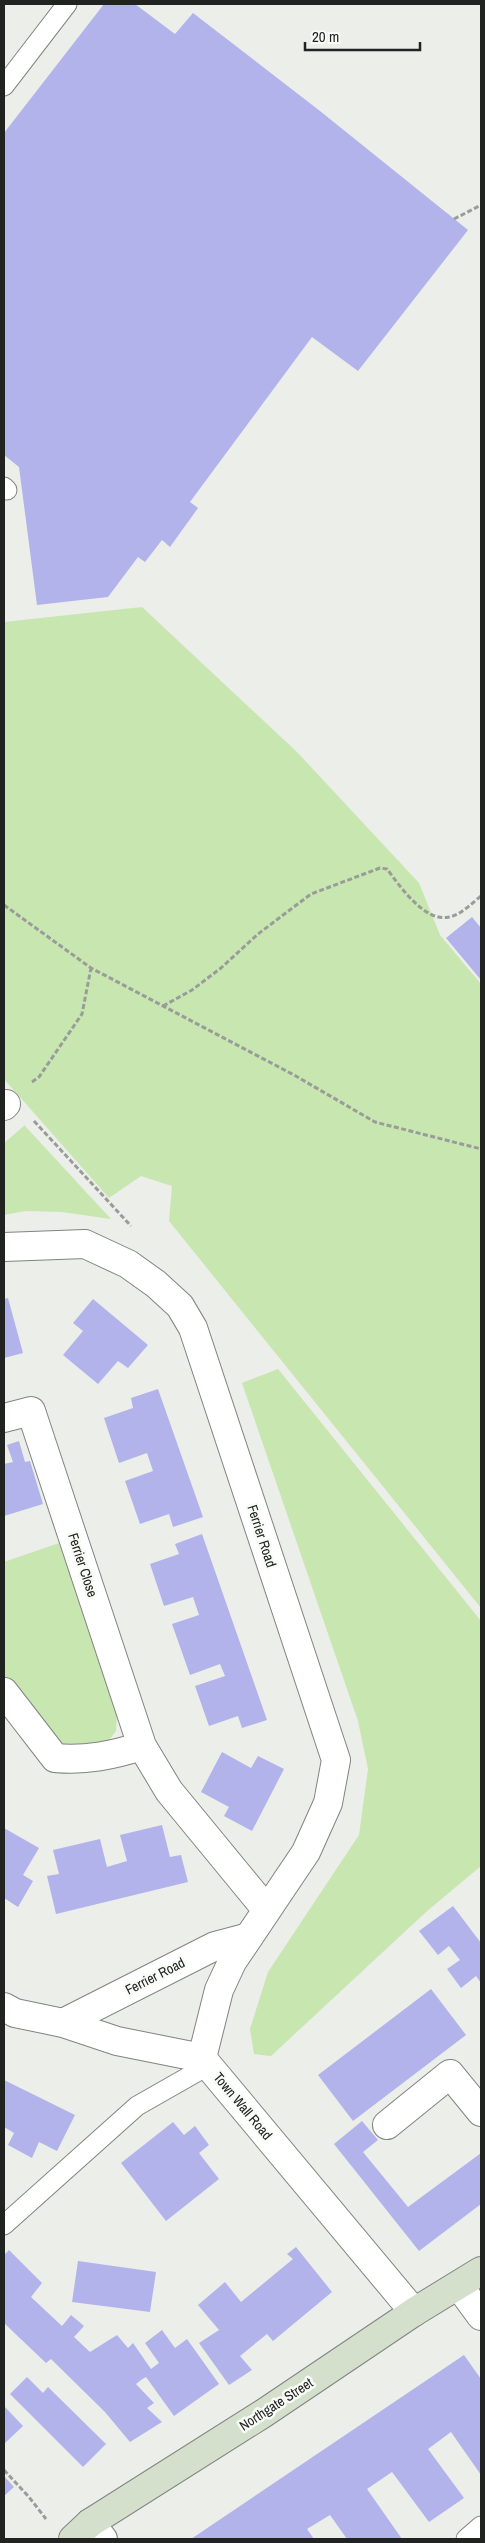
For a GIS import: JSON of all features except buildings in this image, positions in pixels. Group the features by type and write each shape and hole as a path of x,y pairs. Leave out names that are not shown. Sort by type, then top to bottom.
{"street":[{"name":"Ferrier Road","path":"6,1246 85,1244 128,1264 143,1274 180,1306 193,1328 336,1760 328,1803 306,1852 232,1962 219,1990 205,2062"},
{"name":"Ferrier Close","path":"4,1418 31,1411 142,1746 169,1791 266,1909"},
{"path":"4,1692 56,1758 70,1760 108,1756 142,1746"},
{"name":"Ferrier Road","path":"63,2023 215,1946 249,1937"},
{"path":"4,2007 15,2012 63,2023 116,2040 205,2062"},
{"name":"Town Wall Road","path":"205,2062 414,2312"},
{"path":"387,2125 450,2074 481,2112"},
{"name":"Northgate Street","path":"89,2534 414,2312 481,2271"},
{"path":"459,2286 481,2316"}],"lane":[{"path":"4,86 67,4"},
{"path":"4,2225 137,2106 205,2062"},
{"path":"466,2539 481,2526"}],"path":[{"path":"454,219 481,205"},
{"path":"163,1006 170,999 192,990 221,968 258,934 312,894 380,868 387,869 421,909 436,916 448,918 462,911 481,896"},
{"path":"4,905 91,968 375,1122 481,1149"},
{"path":"91,968 82,1014 39,1077 8,1102 132,1228 143,1248 146,1258 143,1274"},
{"path":"4,2470 29,2497 50,2525"}],"green space":[{"path":"142,607 297,752 419,883 440,935 481,984 481,1608 169,1221 172,1186 141,1176 109,1198 4,1079 4,622"},
{"path":"25,1125 111,1219 62,1212 25,1211 4,1215 4,1143"},
{"path":"278,1369 481,1621 481,1866 426,1912 271,2056 254,2054 250,2029 268,1972 359,1835 368,1769 358,1721 242,1383"},
{"path":"59,1543 114,1694 117,1714 116,1731 106,1744 72,1751 55,1742 4,1678 4,1562"}]}
